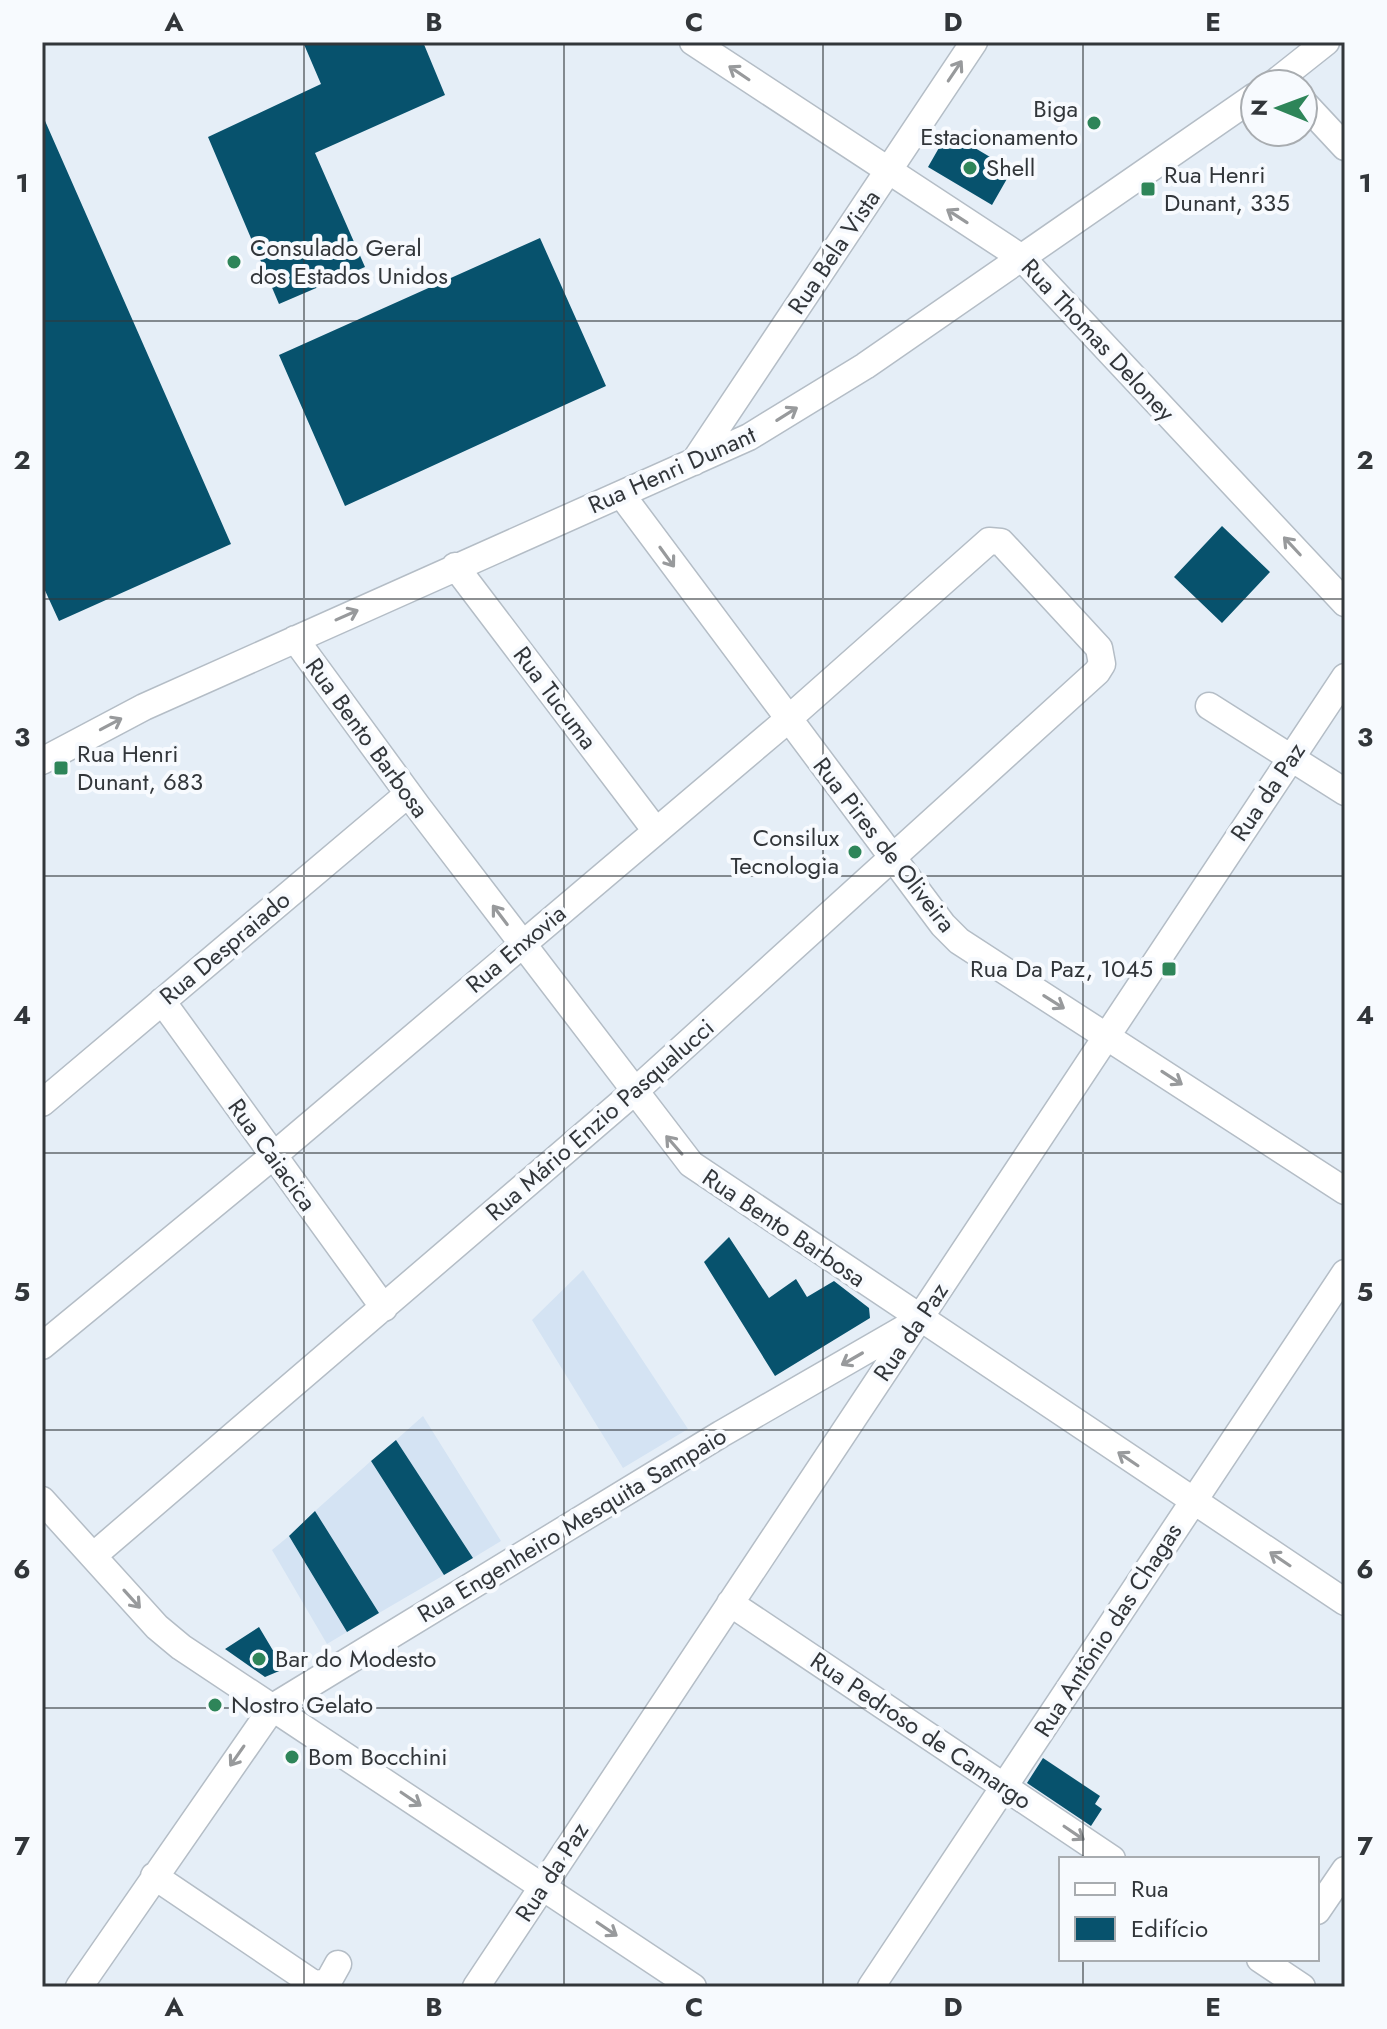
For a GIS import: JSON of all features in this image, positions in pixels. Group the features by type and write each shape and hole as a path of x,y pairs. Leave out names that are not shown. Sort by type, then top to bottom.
{"street":[{"name":"Rua Thomas Deloney","path":"693,42 1022,258 1345,603"},
{"name":"Rua Bela Vista","path":"694,462 974,42"},
{"path":"1296,68 1326,42"},
{"name":"Rua Henri Dunant","path":"42,761 144,707 749,437 865,366 1239,107"},
{"path":"1319,119 1345,147"},
{"name":"Rua Pires de Oliveira","path":"621,494 787,720 959,941 1345,1191"},
{"name":"Rua Mário Enzio Pasqualucci","path":"93,1556 634,1092 1097,672 1102,664 1099,648 1001,542 989,541 984,545"},
{"name":"Rua Enxovia","path":"42,1346 273,1156 787,720 984,545"},
{"name":"Rua Tucuma","path":"455,566 656,831"},
{"name":"Rua Bento Barbosa","path":"295,639 408,794 691,1164 919,1320 1345,1602"},
{"name":"Rua da Paz","path":"476,1987 1345,677"},
{"path":"1209,706 1345,792"},
{"name":"Rua Despraiado","path":"42,1103 408,794"},
{"name":"Rua Caiacica","path":"162,1001 384,1308"},
{"name":"Rua Antônio das Chagas","path":"871,1987 1345,1273"},
{"name":"Rua Engenheiro Mesquita Sampaio","path":"79,1987 273,1707 721,1434 919,1320"},
{"path":"42,1500 167,1636 693,1987"},
{"name":"Rua Pedroso de Camargo","path":"730,1603 1109,1857"},
{"path":"1319,1908 1345,1870"},
{"path":"154,1876 314,1984 328,1982 338,1964"},
{"path":"1272,1969 1302,1987"}],"shaded area":[{"path":"583,1270 688,1429 623,1468 532,1320"},
{"path":"423,1416 501,1541 473,1558 396,1440"},
{"path":"371,1461 444,1575 379,1613 315,1511"},
{"path":"289,1536 347,1632 327,1644 272,1550"}],"building":[{"path":"303,42 423,42 445,95 315,153 365,267 279,304 208,137 321,84"},
{"path":"42,114 231,544 59,621 42,584"},
{"name":"Shell","path":"948,132 1012,170 992,205 928,167"},
{"path":"540,238 606,386 345,506 279,355"},
{"path":"1222,526 1270,572 1222,623 1174,577"},
{"path":"729,1237 769,1298 796,1279 807,1297 834,1281 869,1308 870,1318 775,1376 704,1262"},
{"path":"396,1440 473,1558 444,1575 371,1461"},
{"path":"315,1511 379,1613 347,1632 289,1536"},
{"name":"Bar do Modesto","path":"259,1627 284,1669 265,1677 225,1649"},
{"path":"1043,1758 1100,1796 1095,1804 1102,1809 1091,1826 1027,1783"}],"place":[{"name":"Biga Estacionamento","path":"1094,123"},
{"name":"Shell","path":"970,168"},
{"name":"Rua Henri Dunant, 335","path":"1148,189"},
{"name":"Consulado Geral dos Estados Unidos","path":"234,262"},
{"name":"Rua Henri Dunant, 683","path":"61,768"},
{"name":"Consilux Tecnologia","path":"855,852"},
{"name":"Rua Da Paz, 1045","path":"1169,969"},
{"name":"Bar do Modesto","path":"259,1659"},
{"name":"Nostro Gelato","path":"215,1705"},
{"name":"Bom Bocchini","path":"292,1757"}]}
